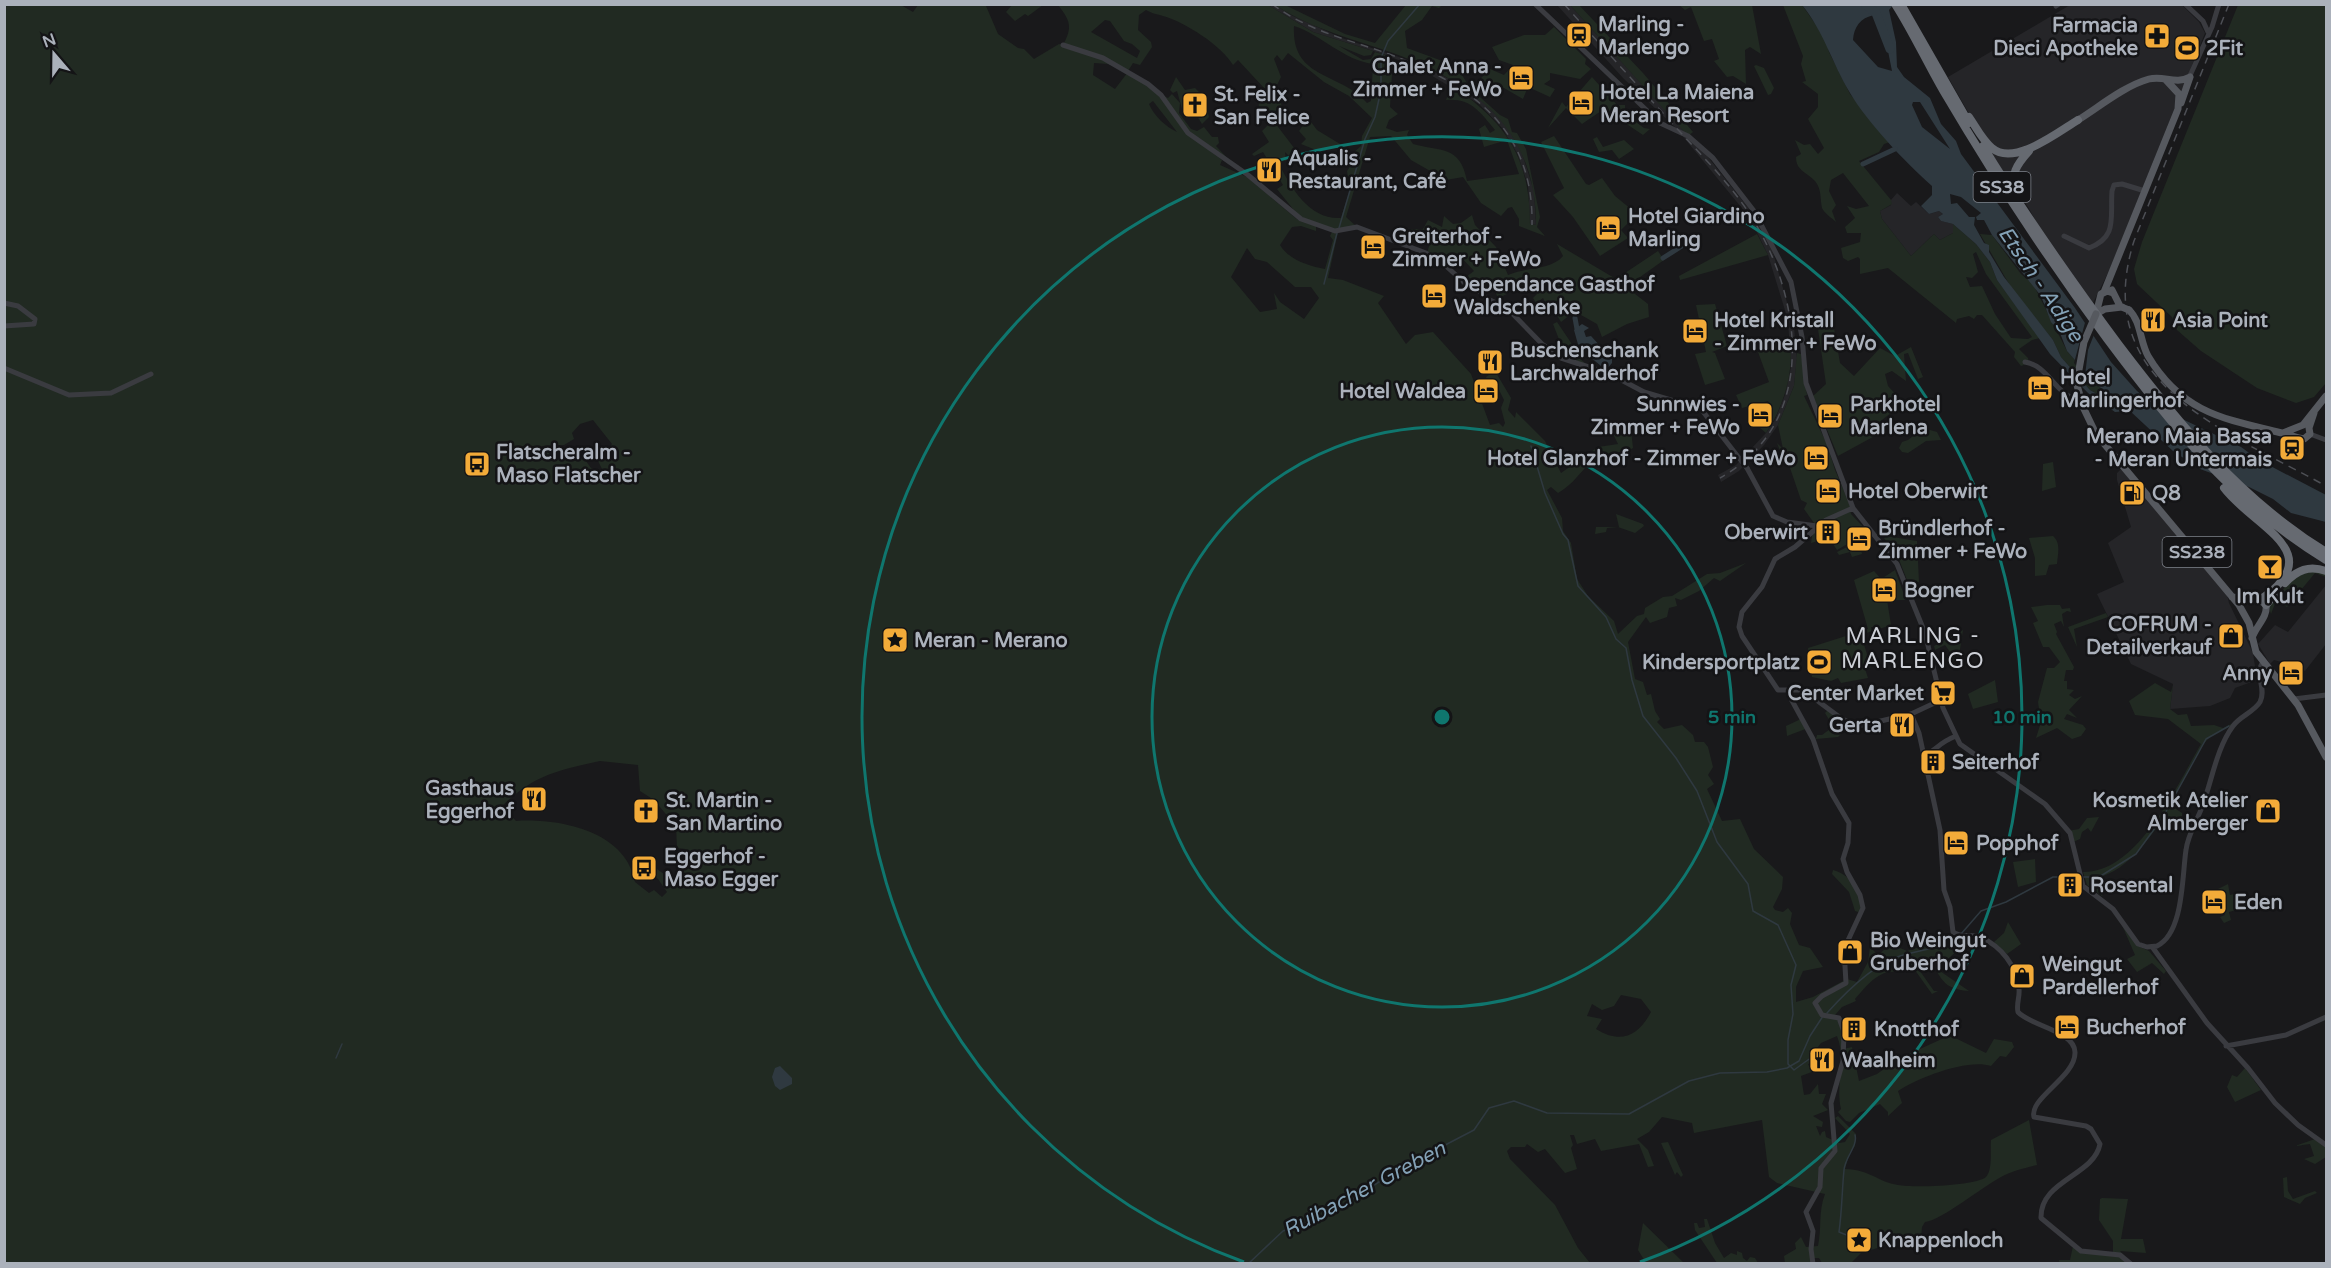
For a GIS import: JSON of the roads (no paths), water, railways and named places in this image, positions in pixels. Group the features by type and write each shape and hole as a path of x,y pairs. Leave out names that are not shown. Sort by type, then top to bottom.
{"highway":[{"name":"SS38","path":"1899,5 2018,203 2051,253 2195,442 2237,485 2276,517 2326,552"},
{"name":"SS38","path":"1899,5 1943,91 2030,232 2120,357 2212,471 2244,501 2326,560"},
{"path":"1946,84 1992,149 2007,155 2032,148"},
{"path":"2018,203 2013,185 2019,161 2032,148 2078,120"},
{"path":"2212,471 2242,509 2278,536 2290,555 2286,576 2263,602"},
{"path":"2263,602 2297,572 2311,568 2326,571"}],"main road":[{"path":"2078,120 2141,82 2157,78 2176,82 2190,77"},
{"path":"2120,304 2100,309 2100,297 2112,278 2190,77"},
{"path":"2166,80 2179,94 2178,109"},
{"path":"2112,278 2120,304"},
{"path":"2104,292 2135,317 2148,356 2175,390 2190,402 2228,422 2283,433 2304,440 2314,412 2326,396"},
{"name":"SS238","path":"2100,309 2084,342 2078,375 2078,389 2086,417 2096,434 2160,508 2242,610 2248,620 2256,652 2294,699 2326,757"},
{"path":"2283,433 2307,429"},
{"path":"2296,430 2299,438"},
{"path":"2232,597 2263,602 2265,615 2259,621 2252,638"},
{"path":"2242,610 2248,599"},
{"path":"2248,620 2259,621"}],"street":[{"path":"1535,4 1660,123 1688,136 1713,158 1758,216 1791,282 1802,337 1806,383 1853,508 1897,564 1925,633 1941,700 1956,736 1968,751 2045,804 2061,822 2072,838 2084,886 2113,909 2138,944 2155,947 2165,942 2174,925 2185,876 2189,835 2202,809 2228,734 2236,721 2255,707 2262,693 2260,671 2263,662"},
{"path":"2185,4 2203,21 2208,33"},
{"path":"2179,94 2190,77 2219,4"},
{"path":"2203,21 2215,14"},
{"path":"1062,45 1103,58 1155,89 1188,133 1248,175 1301,219 1335,231 1357,227 1426,253 1446,266 1469,287 1475,287 1486,298 1508,309 1542,344 1561,358 1610,374 1644,392 1690,404 1704,411 1747,468 1773,516 1787,522 1817,526"},
{"path":"2064,236 2089,248 2105,241 2110,230 2114,185 2122,184 2145,191"},
{"path":"4,303 18,306 35,320 34,324 4,326"},
{"path":"2025,362 2037,364 2060,391 2069,398 2082,401"},
{"path":"4,368 69,395 111,393 151,374"},
{"path":"2307,429 2326,440"},
{"path":"1853,508 1817,526 1795,547 1775,559 1764,584 1742,612 1739,627 1746,645 1776,688 1790,691 1803,690 1842,719 1859,726 1911,714 1941,700"},
{"path":"1790,691 1790,697 1813,739 1832,794 1848,820 1849,838 1843,859 1846,872 1860,895 1863,908 1844,949 1845,983 1822,996 1815,1004 1822,1015 1839,1018 1844,1032 1842,1067 1831,1103 1834,1151 1821,1168 1820,1187 1806,1212 1813,1231 1810,1249 1813,1263"},
{"path":"2294,699 2326,695"},
{"path":"1911,714 1919,733 1940,830 1944,890 1951,912 1953,932 1959,936 1979,937 2003,953 2009,960 2017,981 2018,1012 2026,1019 2071,1041 2074,1047 2075,1055 2070,1068 2035,1106 2033,1114 2038,1119 2068,1121 2089,1127 2097,1136 2100,1148 2091,1161 2058,1185 2042,1211 2042,1218 2081,1251 2120,1255 2131,1263"},
{"path":"1924,756 1932,752 1938,743 1956,736"},
{"path":"2155,947 2166,966 2226,1047 2282,1110 2326,1144"},
{"path":"2226,1047 2286,1035 2326,1017"}],"water":[{"path":"1802,5 1893,5 1889,10 1896,42 1897,67 1904,77 1930,98 1941,124 1956,141 1961,154 2075,308 2111,362 2137,391 2155,406 2241,447 2259,460 2326,495 2326,522 2291,513 2273,499 2249,487 2200,469 2173,451 2130,411 2115,412 2088,393 2050,354 1997,280 1990,262 1976,244 1953,224 1941,221 1938,217 1943,214 1939,211 1929,214 1921,206 1932,195 1932,186 1888,142 1858,105 1810,15","holes":["1874,15 1882,21 1892,71 1878,67 1853,40 1859,24 1865,18","1913,102 1920,102 1950,149 1922,127 1912,105","1950,194 1961,197 1981,213 1976,217 1977,220 1984,220 1992,235 2041,296 2051,322 2060,333 2067,351 2095,383 2119,403 2117,405 2090,390 2061,357 2053,340 2004,277 1989,252 1989,245 1984,243 1974,225 1975,217 1969,217 1957,203 1951,204"]},
{"path":"1582,324 1589,328 1584,331 1586,337 1591,336 1612,359 1612,363 1606,370 1579,348 1574,330"},
{"path":"780,1066 792,1078 792,1084 780,1090 775,1086 772,1077 775,1068"}],"waterway":[{"path":"1339,228 1365,139 1375,117 1381,90 1381,58 1388,41 1420,4"},
{"name":"Etsch - Adige","path":"1865,4 1876,13 1890,49"},
{"path":"1863,164 1895,149"},
{"path":"1324,284 1337,233"},
{"path":"1663,258 1685,244"},
{"path":"1575,318 1577,329"},
{"path":"1531,446 1545,493 1563,534 1568,540 1578,586 1606,617 1616,639 1626,648 1632,680 1643,716 1676,758 1697,791 1717,842 1748,884 1753,911 1778,925 1796,965 1791,985 1793,1014 1788,1040 1788,1064 1794,1070 1812,1057"},
{"name":"Ruibacher Greben","path":"2084,877 2099,877 2136,854 2163,817 2206,739 2229,726"},
{"name":"Ruibacher Greben","path":"1961,934 1981,911 2006,902 2053,877 2075,877"},
{"name":"Ruibacher Greben","path":"1827,1013 1851,988 1880,965 1900,956 1936,947 1957,937"},
{"name":"Ruibacher Greben","path":"1248,1264 1283,1231 1327,1215 1401,1168 1474,1130 1489,1108 1514,1101 1547,1113 1629,1114 1689,1081 1720,1073 1767,1072 1787,1068 1799,1061 1810,1036 1823,1016"},
{"path":"336,1058 342,1044"},
{"path":"1855,1135 1855,1143 1844,1170 1839,1232 1859,1240"}],"railway":[{"path":"1272,4 1314,28 1419,66 1471,96 1492,115 1509,137 1522,162 1530,191 1532,225"},
{"path":"1564,4 1733,191 1749,213 1767,246 1781,282 1790,319 1792,356 1787,391 1774,425 1752,454 1720,478"},
{"path":"2229,4 2134,241 2125,290 2131,332 2149,367 2176,396 2210,422 2248,445 2326,486"}],"place":[{"name":"Marling - Marlengo","path":"1579,35"},
{"name":"Farmacia Dieci Apotheke","path":"2157,36"},
{"name":"2Fit","path":"2187,48"},
{"name":"Chalet Anna - Zimmer + FeWo","path":"1521,78"},
{"name":"Hotel La Maiena Meran Resort","path":"1581,103"},
{"name":"St. Felix - San Felice","path":"1195,105"},
{"name":"Aqualis - Restaurant, Café","path":"1269,170"},
{"name":"Hotel Giardino Marling","path":"1608,228"},
{"name":"Greiterhof - Zimmer + FeWo","path":"1373,247"},
{"name":"Dependance Gasthof Waldschenke","path":"1434,296"},
{"name":"Asia Point","path":"2153,320"},
{"name":"Hotel Kristall - Zimmer + FeWo","path":"1695,331"},
{"name":"Buschenschank Larchwalderhof","path":"1490,362"},
{"name":"Hotel Marlingerhof","path":"2040,388"},
{"name":"Hotel Waldea","path":"1486,391"},
{"name":"Sunnwies - Zimmer + FeWo","path":"1760,415"},
{"name":"Parkhotel Marlena","path":"1830,416"},
{"name":"Merano Maia Bassa - Meran Untermais","path":"2292,448"},
{"name":"Hotel Glanzhof - Zimmer + FeWo","path":"1816,458"},
{"name":"Flatscheralm - Maso Flatscher","path":"477,464"},
{"name":"Hotel Oberwirt","path":"1828,491"},
{"name":"Q8","path":"2132,493"},
{"name":"Oberwirt","path":"1828,532"},
{"name":"Bründlerhof - Zimmer + FeWo","path":"1859,539"},
{"name":"Im Kult","path":"2270,567"},
{"name":"Bogner","path":"1884,590"},
{"name":"COFRUM - Detailverkauf","path":"2231,636"},
{"name":"Meran - Merano","path":"895,640"},
{"name":"Kindersportplatz","path":"1819,662"},
{"name":"Anny","path":"2291,673"},
{"name":"Center Market","path":"1943,693"},
{"name":"Gerta","path":"1902,725"},
{"name":"Seiterhof","path":"1933,762"},
{"name":"Gasthaus Eggerhof","path":"534,799"},
{"name":"St. Martin - San Martino","path":"646,811"},
{"name":"Kosmetik Atelier Almberger","path":"2268,811"},
{"name":"Popphof","path":"1956,843"},
{"name":"Eggerhof - Maso Egger","path":"644,868"},
{"name":"Rosental","path":"2070,885"},
{"name":"Eden","path":"2214,902"},
{"name":"Bio Weingut Gruberhof","path":"1850,952"},
{"name":"Weingut Pardellerhof","path":"2022,976"},
{"name":"Bucherhof","path":"2067,1027"},
{"name":"Knotthof","path":"1854,1029"},
{"name":"Waalheim","path":"1822,1060"},
{"name":"Knappenloch","path":"1859,1240"}],"district":[{"name":"MARLING - MARLENGO","path":"1913,648"}]}
